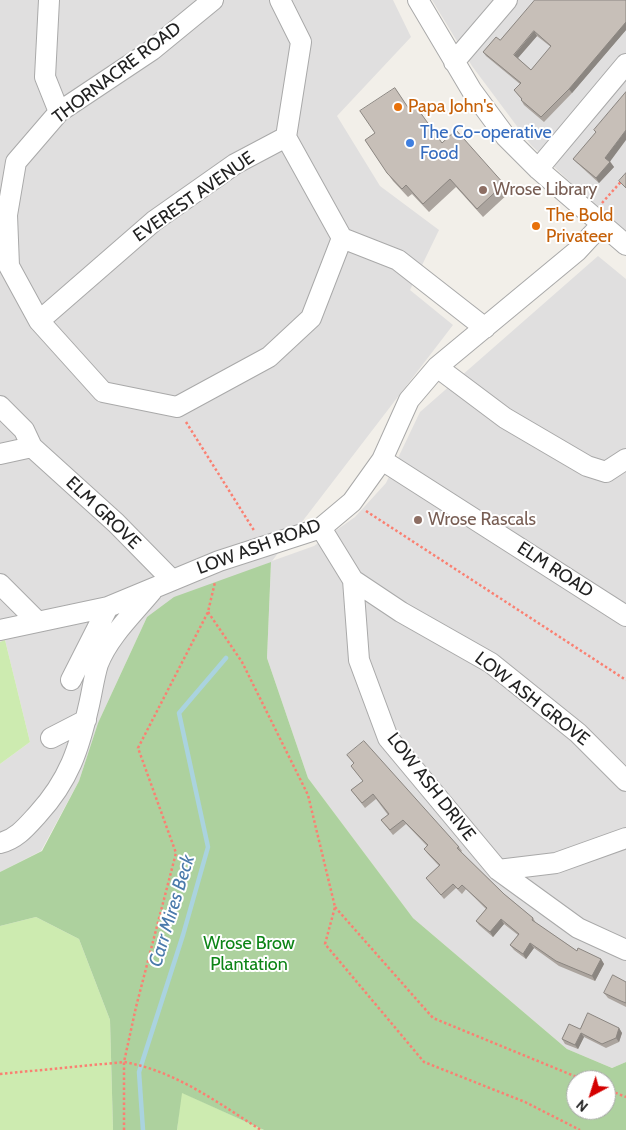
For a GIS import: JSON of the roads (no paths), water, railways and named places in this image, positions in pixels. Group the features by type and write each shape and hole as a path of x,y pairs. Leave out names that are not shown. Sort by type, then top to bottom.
{"street":[{"path":"49,0 45,77 59,112"},
{"name":"THORNACRE ROAD","path":"213,0 152,50 59,112 16,162 7,215 5,266 39,321 103,392 177,407 269,357 311,318 342,238"},
{"path":"280,0 301,42 286,137 342,238 398,260 485,328"},
{"path":"418,0 472,91 506,137 538,168 626,245"},
{"path":"454,62 507,0"},
{"path":"538,168 626,64"},
{"name":"EVEREST AVENUE","path":"39,321 154,221 236,164 286,137"},
{"name":"LOW ASH ROAD","path":"0,630 108,607 154,590 172,580 219,561 321,528 352,502 382,460 409,400 437,367 577,252 597,220"},
{"path":"437,367 505,418 587,466 606,472 626,459"},
{"name":"ELM GROVE","path":"0,406 24,430 32,447 116,523 172,580"},
{"path":"0,454 32,447"},
{"name":"ELM ROAD","path":"382,460 626,616"},
{"name":"LOW ASH DRIVE","path":"321,528 354,580 359,660 388,738 498,870 578,928 626,950"},
{"name":"LOW ASH GROVE","path":"354,580 401,612 491,663 578,733 626,781"},
{"path":"0,584 37,621"},
{"path":"0,843 8,841 25,829 51,800 75,759 98,665 112,638 154,590"},
{"path":"71,680 108,607"},
{"path":"51,738 86,720"},
{"path":"498,870 556,863 626,838"}],"waterway":[{"name":"Carr Mires Beck","path":"143,1130 139,1072 183,935 208,847 179,713 226,658"}],"place":[{"name":"Papa John's","path":"398,107"},
{"name":"The Co-operative Food","path":"410,143"},
{"name":"Wrose Library","path":"483,190"},
{"name":"The Bold Privateer","path":"536,226"},
{"name":"Wrose Rascals","path":"418,520"}],"park label":[{"name":"Wrose Brow Plantation","path":"249,954"}]}
